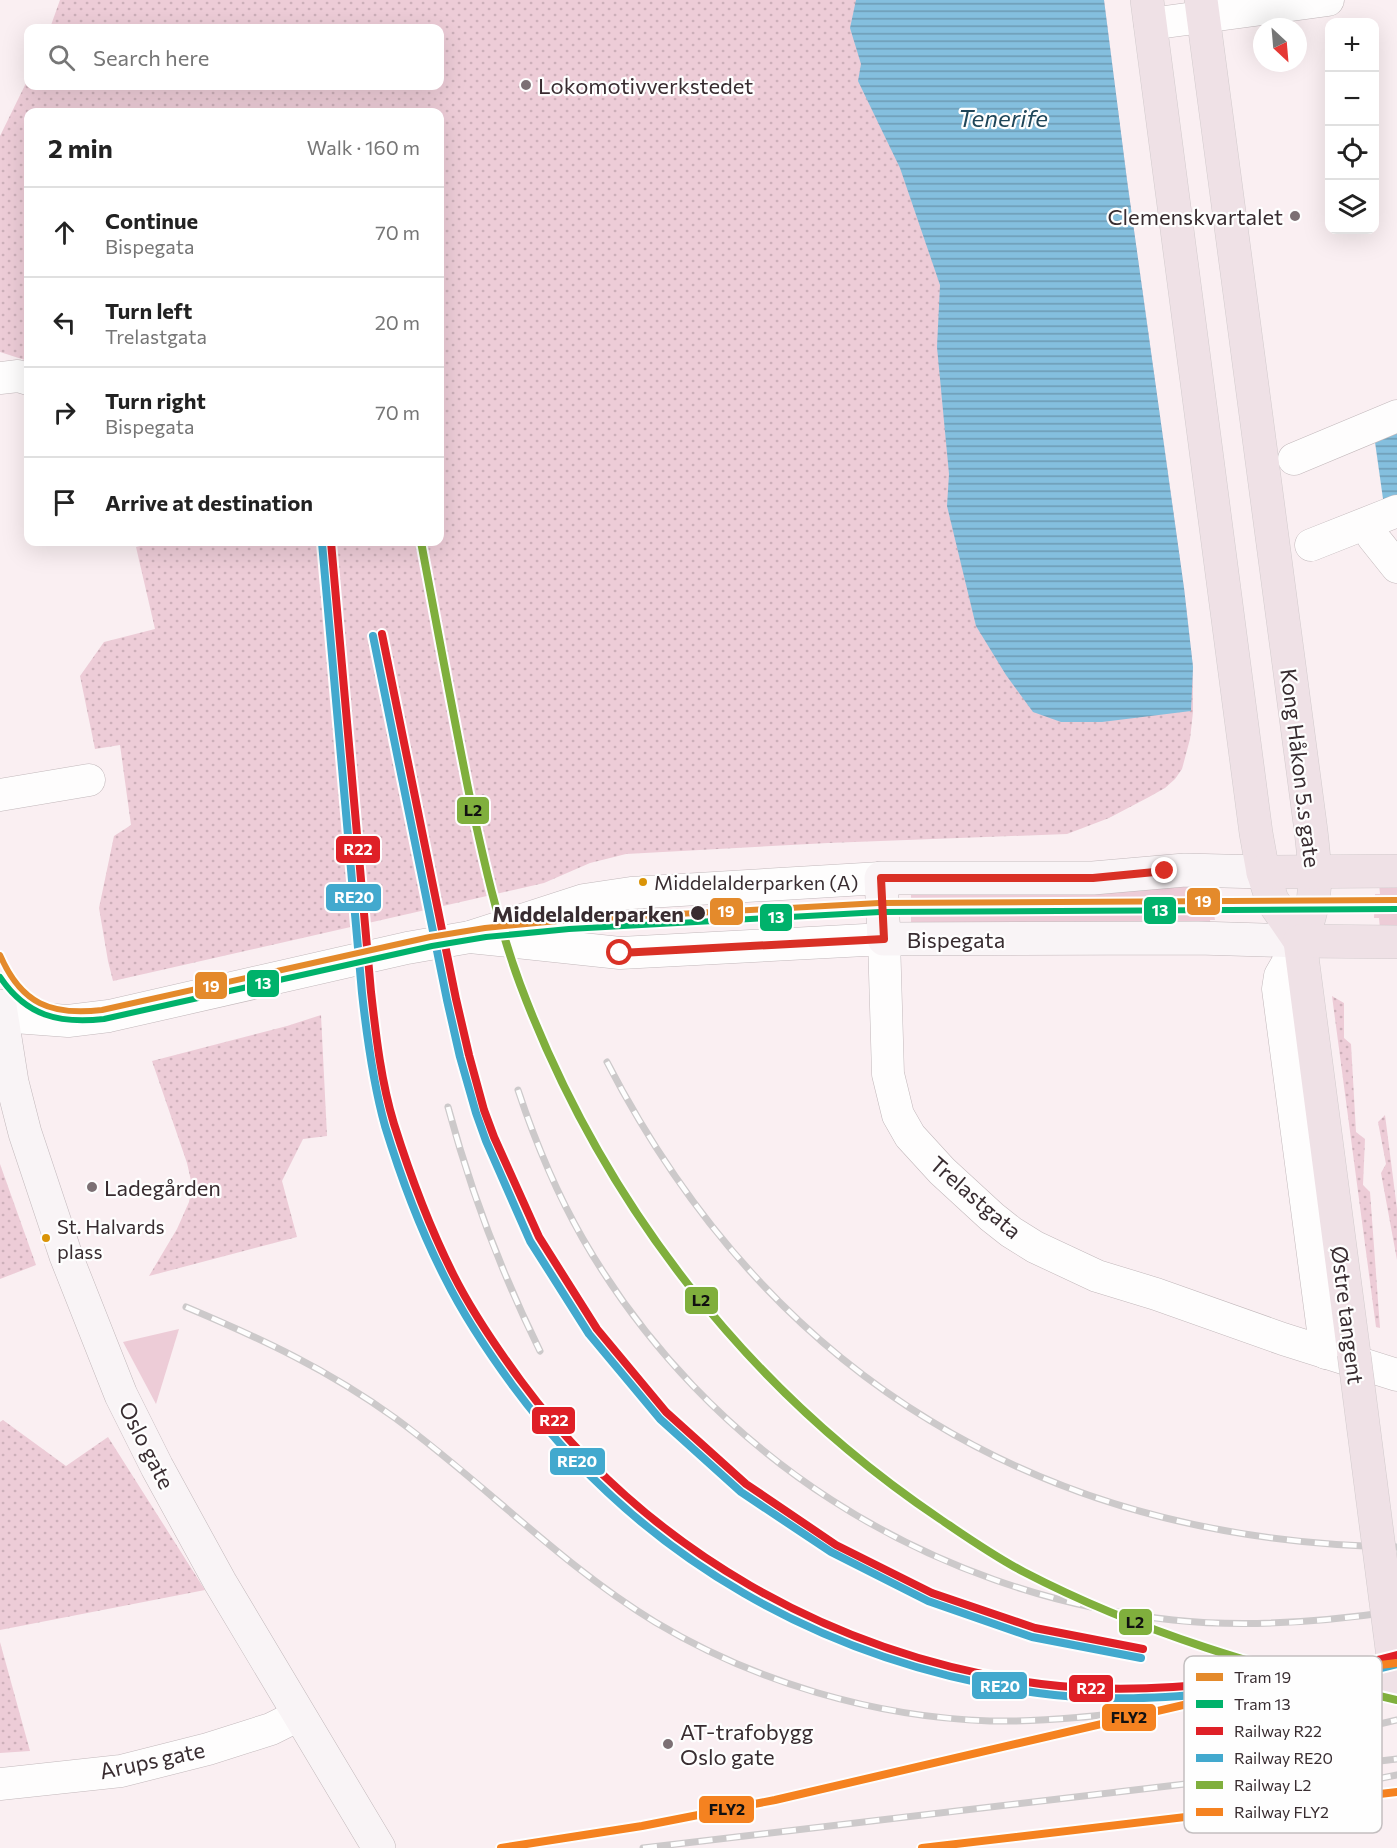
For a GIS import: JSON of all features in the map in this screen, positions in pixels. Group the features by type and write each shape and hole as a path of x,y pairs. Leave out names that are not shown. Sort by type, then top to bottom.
{"highway":[{"name":"Kong Håkon 5.s gate","path":"1202,9 1315,872 1313,900 1300,941"},
{"path":"1148,12 1263,872 1272,900 1300,941 1397,942"},
{"path":"1263,872 1397,871"},
{"name":"Østre tangent","path":"1300,941 1397,1688"}],"street":[{"path":"1148,12 1328,0"},
{"path":"0,378 18,376 24,378"},
{"path":"1294,459 1397,416"},
{"path":"1311,546 1397,511"},
{"path":"1366,524 1373,537 1397,567"},
{"path":"0,795 89,780"},
{"name":"Bispegata","path":"0,1012 68,1021 96,1019 407,948 470,937 584,900 630,893 881,878 1093,878 1175,870 1263,872"},
{"name":"Trelastgata","path":"881,878 888,1074 898,1114 910,1136 942,1172 1011,1232 1035,1247 1079,1268 1097,1276 1397,1375"},
{"name":"Bispegata","path":"470,937 620,953 884,939 1198,938 1300,941"},
{"path":"1300,941 1280,976 1278,988 1326,1353"},
{"name":"Oslo gate","path":"0,1012 12,1082 25,1133 66,1256 102,1352 121,1395 157,1467 220,1582 379,1848"},
{"name":"Arups gate","path":"0,1784 121,1770 208,1749 271,1729 299,1715"}],"shaded area":[{"name":"Middelalderparken","path":"60,0 1104,0 1193,667 1193,712 1190,739 1182,769 1165,788 1109,818 1067,834 828,843 626,854 590,863 544,883 113,981 99,908 114,836 131,825 120,745 95,749 80,676 104,642 155,629 136,547 444,546 444,108 24,108 24,360 0,352 0,136 24,87 24,90 444,90 444,24 51,24"},
{"path":"1205,879 1207,894 1211,895 1215,920 1210,920 1211,930 911,930 911,890"},
{"path":"1379,883 1397,884 1397,929 1380,929 1379,918 1374,918 1375,894 1380,894"},
{"path":"1332,996 1344,1003 1344,1038 1351,1044 1356,1132 1365,1139 1363,1185 1370,1192 1380,1328 1376,1327"},
{"path":"321,1015 327,1136 303,1139 282,1181 297,1237 149,1276 177,1229 189,1202 192,1185 187,1163 152,1061"},
{"path":"1385,1115 1397,1209 1397,1260 1381,1173 1386,1164 1378,1122"},
{"path":"0,1164 36,1265 0,1279"},
{"path":"179,1329 156,1404 123,1342"},
{"path":"3,1420 66,1466 108,1437 205,1590 0,1630 0,1422"},
{"path":"0,1642 30,1751 0,1753"}],"water":[{"name":"Tenerife","path":"856,0 1104,0 1184,588 1193,667 1191,711 1102,722 1061,722 1033,712 1006,675 976,626 947,506 949,474 937,347 940,285 900,168 858,81 861,64 850,28"},
{"path":"1397,425 1397,501 1384,506 1374,435"}],"railway":[{"path":"607,1062 673,1173 749,1270 835,1353 930,1421 1034,1474 1147,1513 1268,1537 1397,1547"},
{"path":"518,1090 539,1147 564,1203 583,1239 634,1316 693,1386 759,1447 832,1500 911,1545 994,1580 1082,1605 1173,1620 1229,1624 1313,1621 1397,1611"},
{"path":"448,1107 488,1231 512,1292 540,1351"},
{"path":"186,1307 294,1356 370,1400 428,1443 554,1549 620,1599 693,1643 774,1679 859,1704 946,1718 990,1721 1034,1720 1166,1708"},
{"path":"1382,1724 1397,1720"},
{"path":"1382,1761 1397,1759"},
{"path":"1382,1778 1397,1775"},
{"path":"643,1848 1184,1784"},
{"path":"1129,1824 1184,1815"}],"tram line":[{"name":"19","path":"0,955 8,972 28,996 53,1008 84,1011 102,1010 430,937 485,928 568,920 879,903 1397,900"},
{"name":"13","path":"0,977 10,990 32,1009 58,1018 88,1020 104,1019 432,946 486,937 569,929 880,912 1397,909"}],"rail line":[{"name":"RE20","path":"322,546 362,993 377,1093 404,1184 436,1260 477,1334 513,1386 564,1448 619,1503 679,1551 744,1593 812,1628 884,1657 960,1678 1038,1693 1134,1698 1184,1695"},
{"name":"R22","path":"331,546 371,992 389,1108 421,1200 444,1256 485,1329 521,1381 571,1441 626,1496 686,1544 750,1585 818,1620 890,1649 964,1670 1041,1684 1112,1689 1184,1686"},
{"name":"L2","path":"422,546 480,841 497,913 520,984 554,1065 593,1142 638,1215 688,1285 744,1350 804,1411 870,1468 940,1519 1003,1560 1068,1594 1159,1631 1233,1656"},
{"name":"R22","path":"382,634 456,999 484,1110 539,1237 597,1329 666,1412 746,1484 836,1545 932,1593 1035,1628 1143,1649"},
{"name":"RE20","path":"373,636 447,1000 476,1113 530,1241 589,1334 660,1419 741,1492 831,1552 928,1601 1032,1637 1141,1658"},
{"name":"R22","path":"1382,1659 1397,1655"},
{"name":"FLY2","path":"1382,1665 1397,1663"},
{"name":"RE20","path":"1382,1668 1397,1664"},
{"name":"L2","path":"1382,1696 1397,1700"},
{"name":"FLY2","path":"501,1848 642,1826 775,1800 1184,1705"},
{"name":"FLY2","path":"1382,1794 1397,1792"},
{"name":"FLY2","path":"922,1848 1184,1817"}],"place":[{"name":"Lokomotivverkstedet","path":"526,85"},
{"name":"Clemenskvartalet","path":"1295,216"},
{"name":"Middelalderparken (A)","path":"643,882"},
{"name":"Middelalderparken","path":"698,913"},
{"name":"Ladegården","path":"92,1187"},
{"name":"St. Halvards plass","path":"46,1238"},
{"name":"AT-trafobygg Oslo gate","path":"668,1744"}],"route":[{"path":"620,953 884,939 881,878 1093,878 1165,871"}]}
